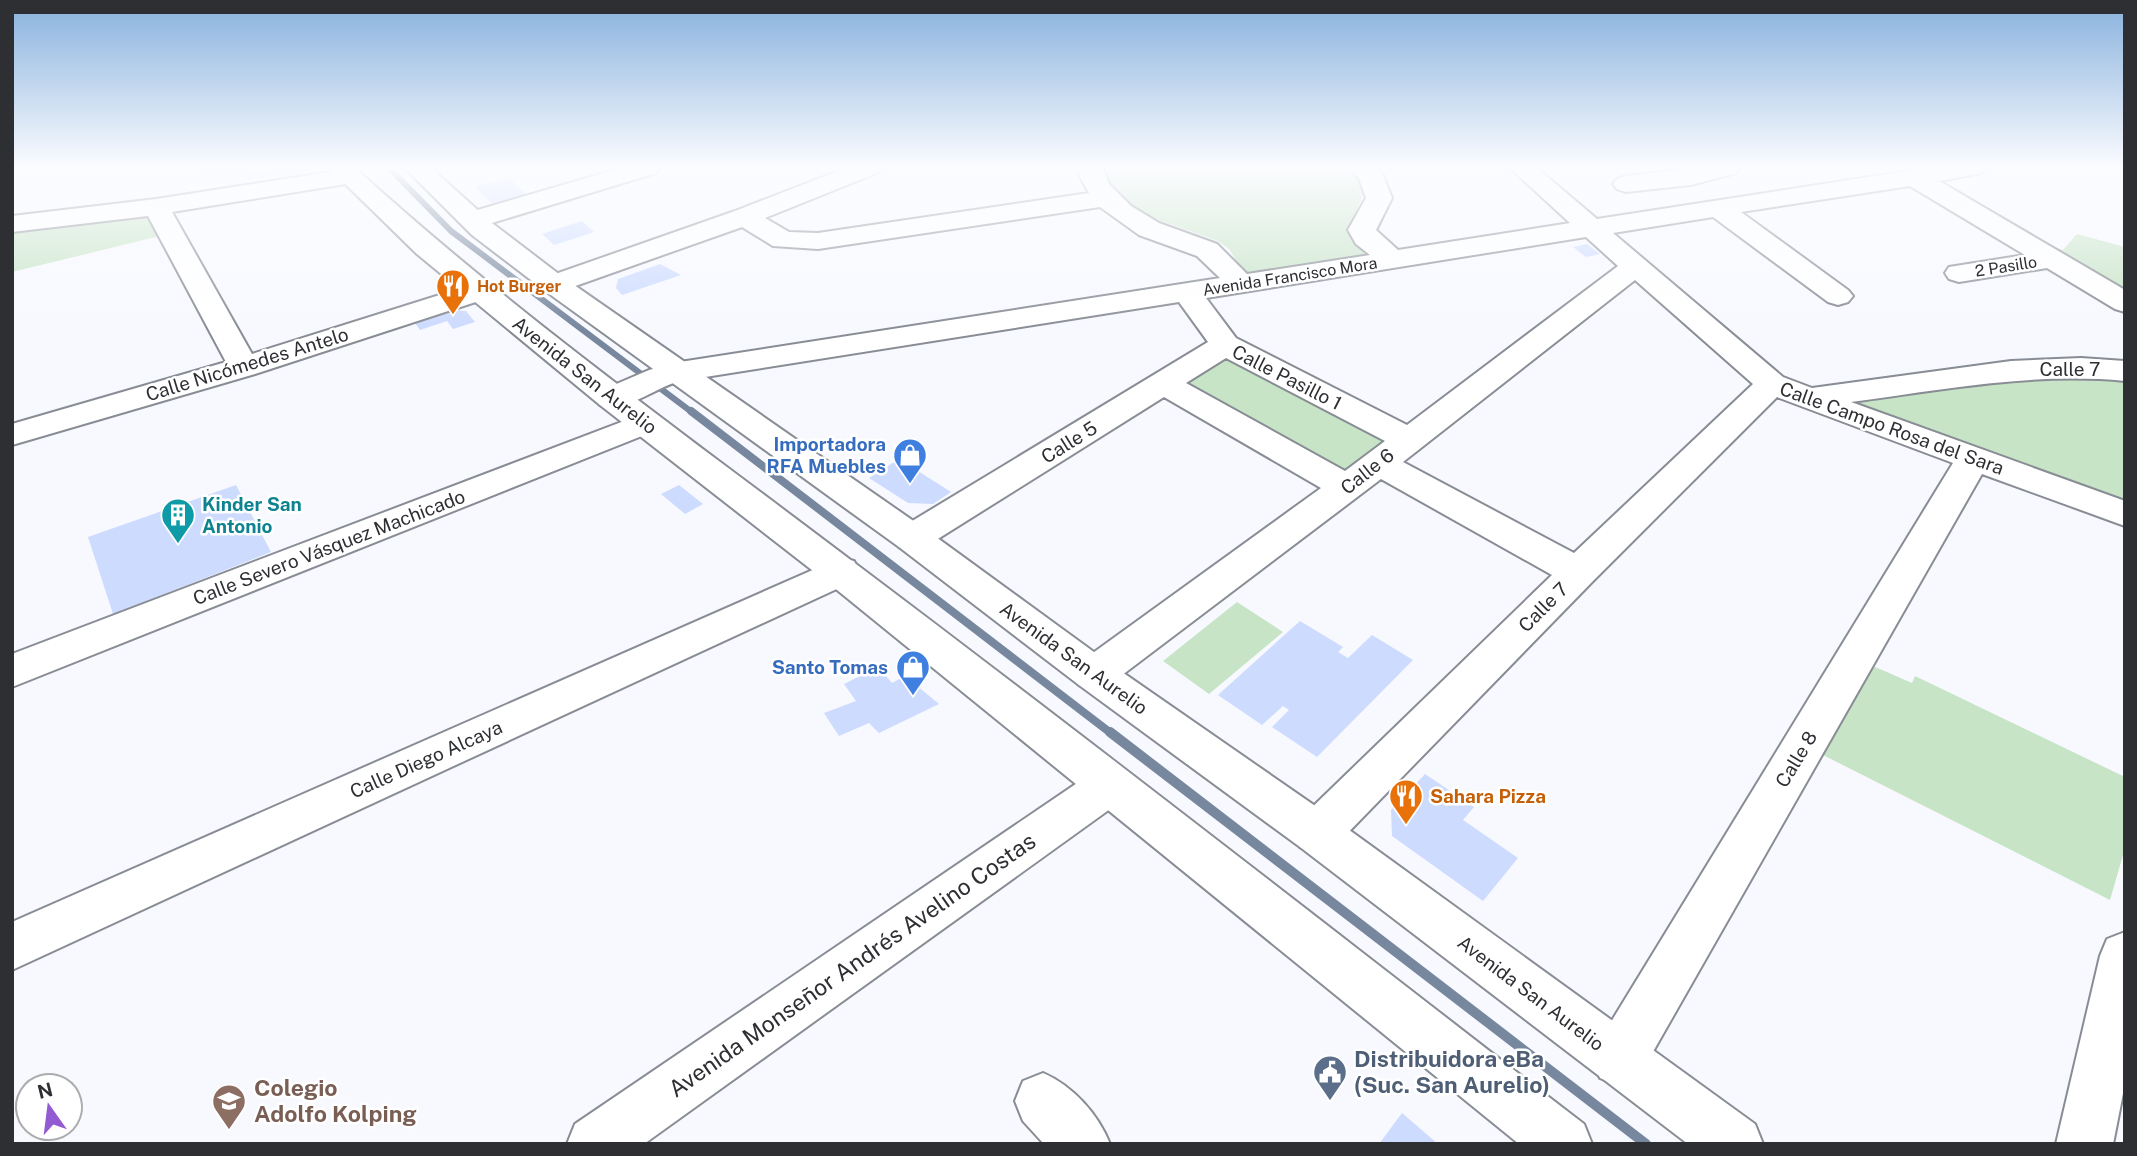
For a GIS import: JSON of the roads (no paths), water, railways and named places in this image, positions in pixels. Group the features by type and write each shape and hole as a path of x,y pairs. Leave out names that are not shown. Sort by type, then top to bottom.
{"street":[{"path":"12,224 29,222"},
{"path":"164,222 244,367"},
{"name":"Avenida San Aurelio","path":"399,222 481,291 628,404 1564,1144"},
{"name":"Avenida San Aurelio","path":"475,222 670,375 912,538 1094,674 1317,833 1735,1144"},
{"path":"554,284 730,222"},
{"path":"752,222 783,240 818,241 945,222"},
{"path":"1139,222 1150,230 1199,246 1218,257 1240,284"},
{"path":"1366,222 1362,230 1366,238 1392,259"},
{"name":"Calle Campo Rosa del Sara","path":"1587,222 1790,391 2125,514"},
{"name":"Avenida Francisco Mora","path":"628,404 670,375 1632,222"},
{"path":"1737,222 1838,296"},
{"path":"1990,222 2125,303"},
{"name":"2 Pasillo","path":"1959,273 2053,259"},
{"name":"Calle 6","path":"1094,674 1379,463 1637,265"},
{"name":"Calle Nicómedes Antelo","path":"12,435 244,367 481,291"},
{"name":"Calle Pasillo 1","path":"1186,292 1225,345 1408,439"},
{"name":"Calle 5","path":"912,538 1225,345"},
{"name":"Calle 7","path":"1317,833 1578,572 1790,391 2023,370 2081,367 2125,370"},
{"path":"1163,383 1346,487"},
{"name":"Calle Severo Vásquez Machicado","path":"12,671 628,404"},
{"name":"Calle 8","path":"1619,1059 1973,459"},
{"path":"1379,463 1578,572"},
{"name":"Calle Diego Alcaya","path":"12,947 840,571"},
{"name":"Avenida Monseñor Andrés Avelino Costas","path":"595,1144 1108,786"},
{"path":"2084,1144 2125,956"},
{"path":"1043,1101 1082,1144"}],"waterway":[{"path":"442,222 693,413"},
{"path":"691,411 1112,734"},
{"path":"1110,732 1646,1144"}],"place":[{"name":"Hot Burger","path":"453,316"},
{"name":"Importadora RFA Muebles","path":"910,485"},
{"name":"Kinder San Antonio","path":"178,545"},
{"name":"Santo Tomas","path":"913,697"},
{"name":"Sahara Pizza","path":"1406,826"},
{"name":"Distribuidora eBa (Suc. San Aurelio)","path":"1330,1102"},
{"name":"Colegio Adolfo Kolping","path":"229,1131"}]}
